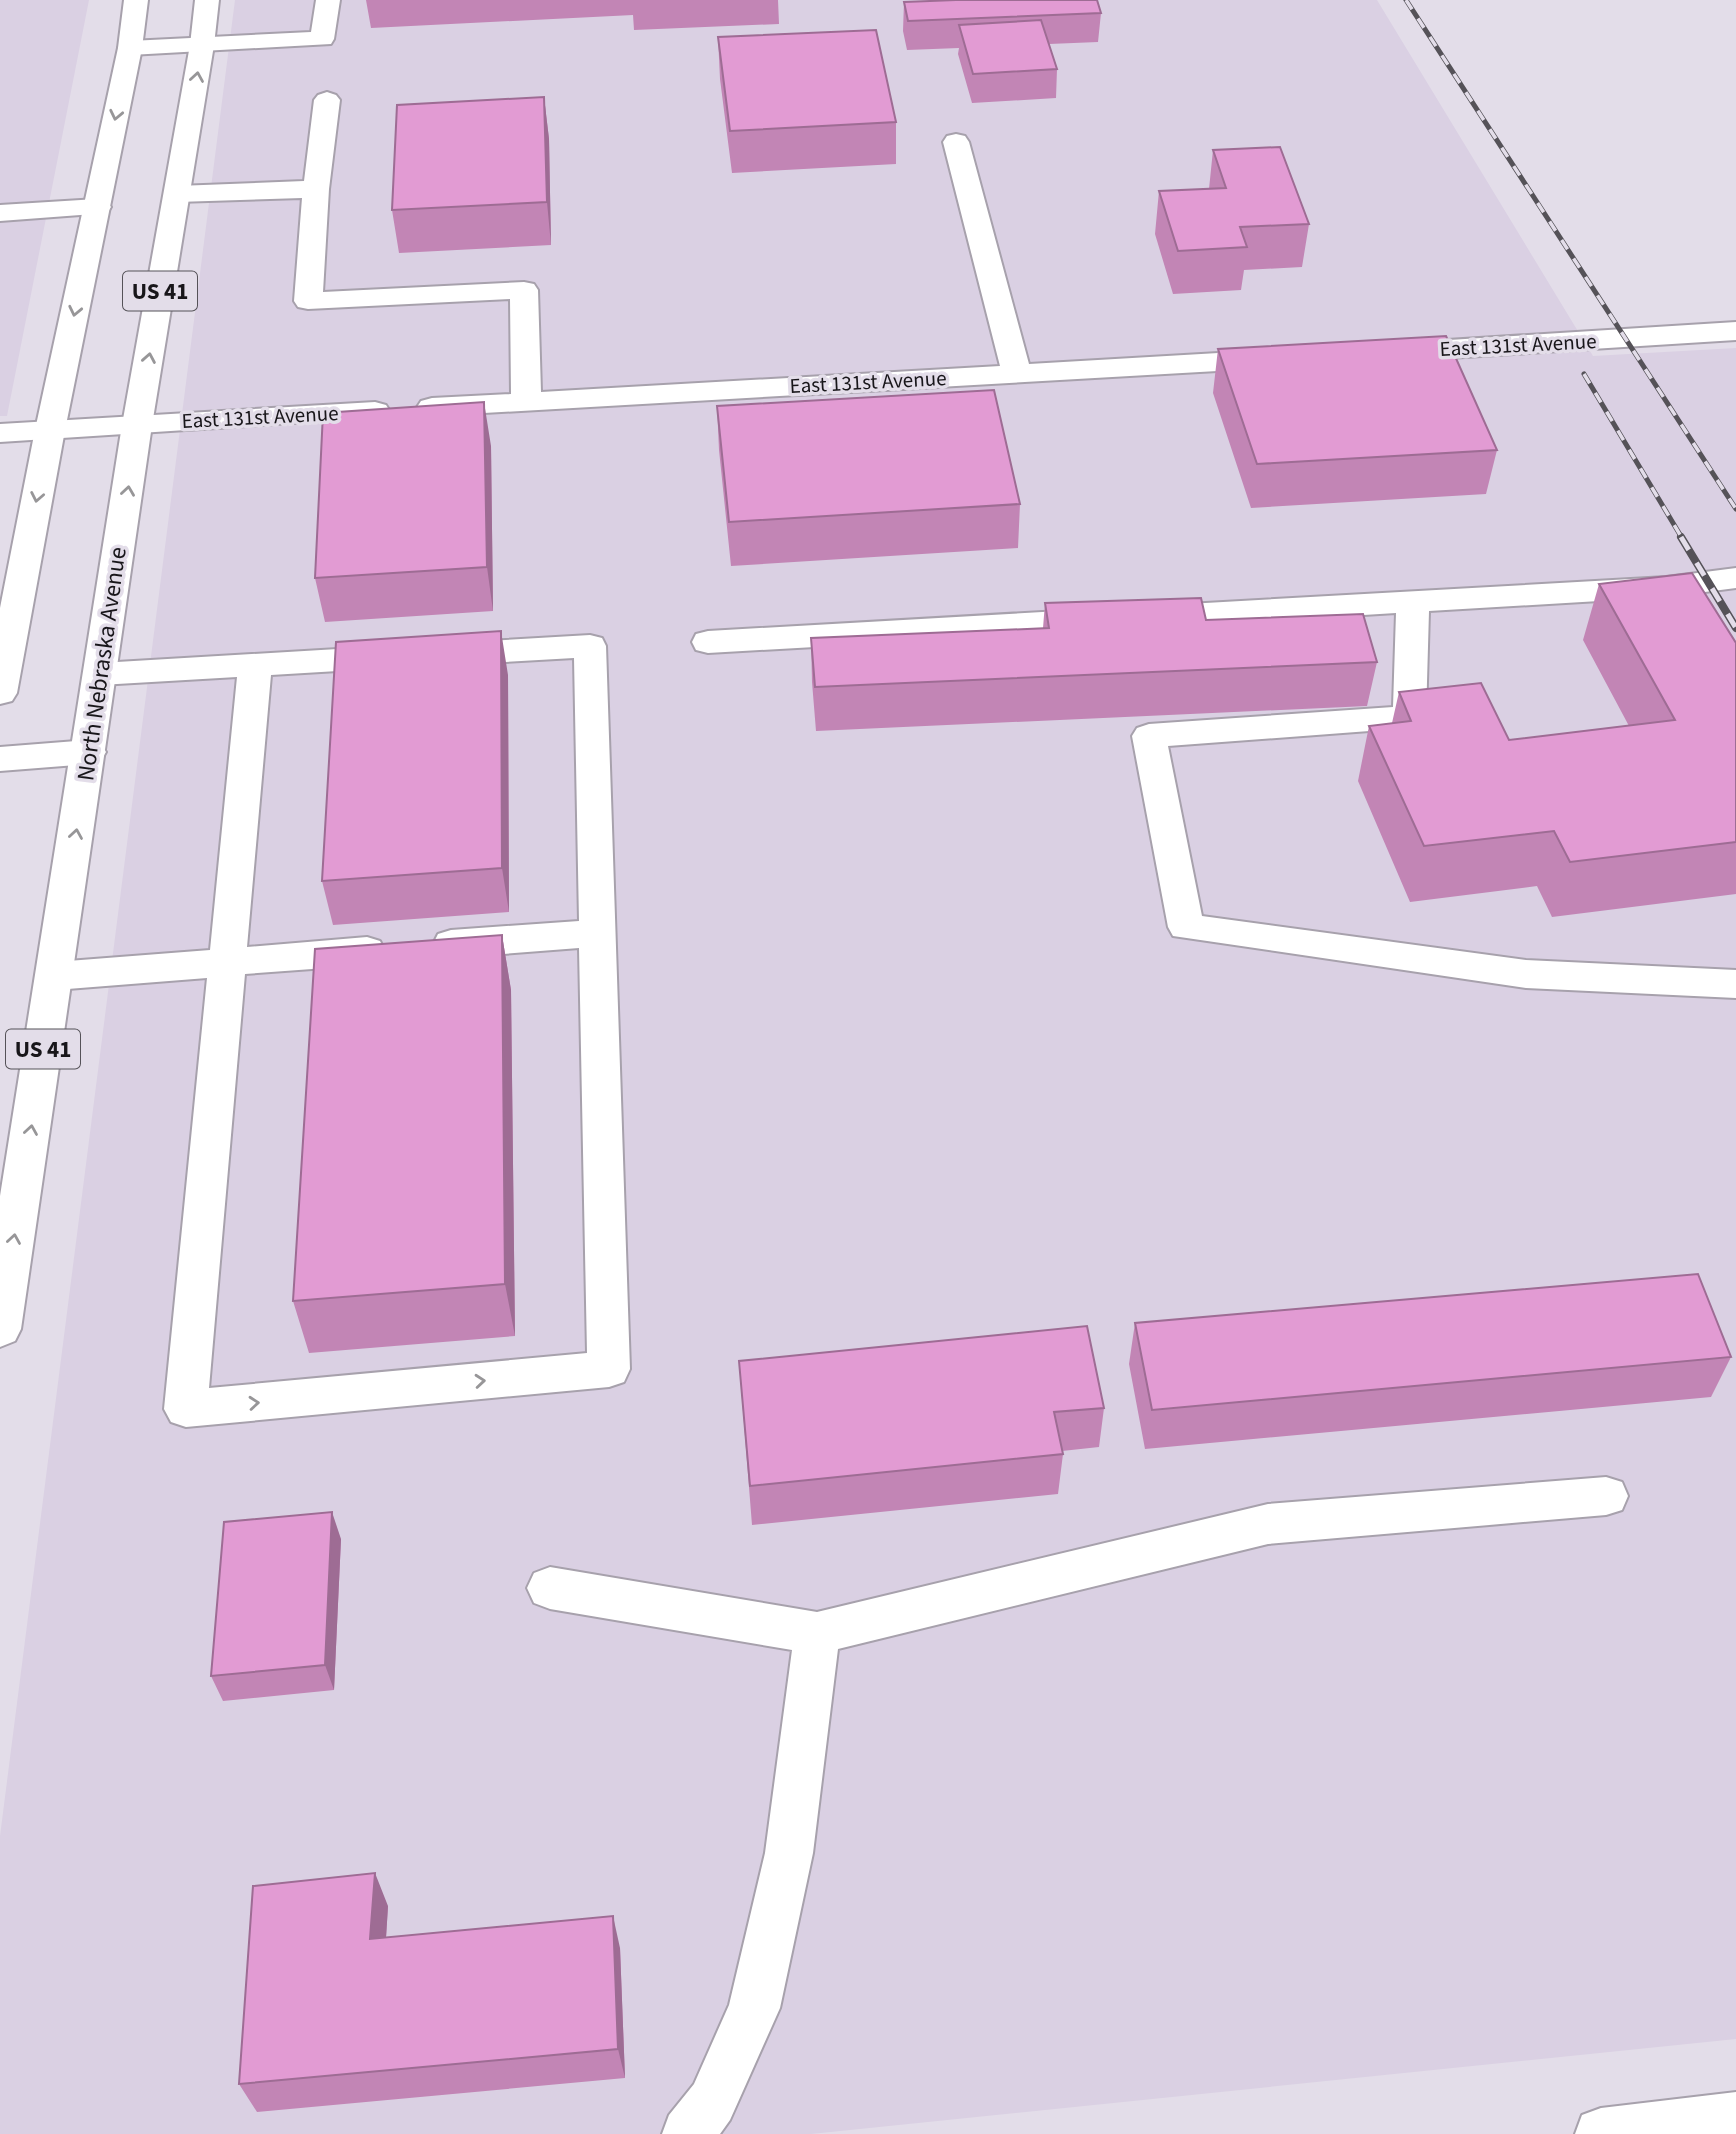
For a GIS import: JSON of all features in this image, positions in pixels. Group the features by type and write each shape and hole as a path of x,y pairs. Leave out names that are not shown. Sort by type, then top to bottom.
{"main road":[{"path":"0,693 50,430 130,48 136,0"},
{"name":"North Nebraska Avenue","path":"0,1329 10,1198 55,976 137,425 202,45 207,0"},
{"path":"130,48 322,39 328,0"},
{"path":"327,100 316,189 308,301 524,290 526,401"},
{"path":"956,142 1017,374"},
{"path":"177,194 316,189"},
{"path":"0,213 97,207"},
{"name":"East 131st Avenue","path":"1375,353 1736,331"},
{"name":"East 131st Avenue","path":"0,433 1292,358"},
{"path":"708,642 1666,587 1736,578"},
{"path":"1413,602 1409,717 1149,736 1186,927 1526,974 1736,985"},
{"path":"100,674 256,665 590,646 609,1369 186,1409 256,665"},
{"path":"0,759 89,752"},
{"path":"55,976 597,933"},
{"path":"550,1588 817,1633 1268,1524 1606,1496"},
{"path":"688,2134 712,2102 754,2008 789,1853 817,1633"},
{"path":"1601,2134 1736,2118"}],"shaded area":[{"path":"0,0 89,0 7,416 0,416"},
{"path":"235,0 1377,0 1593,356 1736,348 1736,2039 811,2134 0,2134 0,1836"}],"building":[{"path":"1097,0 1101,13 908,21 904,2"},
{"path":"1041,20 1057,69 973,74 959,25"},
{"path":"876,30 896,122 730,131 718,37"},
{"path":"544,97 547,202 392,210 397,105"},
{"path":"1280,147 1309,224 1240,227 1247,247 1178,251 1159,191 1226,188 1213,150"},
{"path":"1446,336 1497,450 1257,464 1218,349"},
{"path":"994,390 1020,504 729,522 717,406"},
{"path":"484,402 487,567 315,578 323,413"},
{"path":"1692,573 1736,643 1736,842 1570,862 1554,831 1424,846 1369,726 1411,721 1399,692 1481,683 1509,740 1675,720 1599,584"},
{"path":"1201,598 1206,620 1363,614 1377,662 815,687 811,638 1049,628 1045,603"},
{"path":"501,631 502,868 322,881 336,642"},
{"path":"502,935 505,1284 293,1301 315,949"},
{"path":"1698,1274 1731,1357 1152,1410 1135,1323"},
{"path":"1087,1326 1104,1408 1054,1412 1063,1454 750,1486 739,1361"},
{"path":"332,1512 325,1665 211,1676 224,1522"},
{"path":"375,1873 370,1939 613,1916 618,2049 239,2084 253,1886"}],"railway":[{"path":"1406,0 1736,509"},
{"path":"1584,374 1682,538"},
{"path":"1681,537 1736,628"}]}
